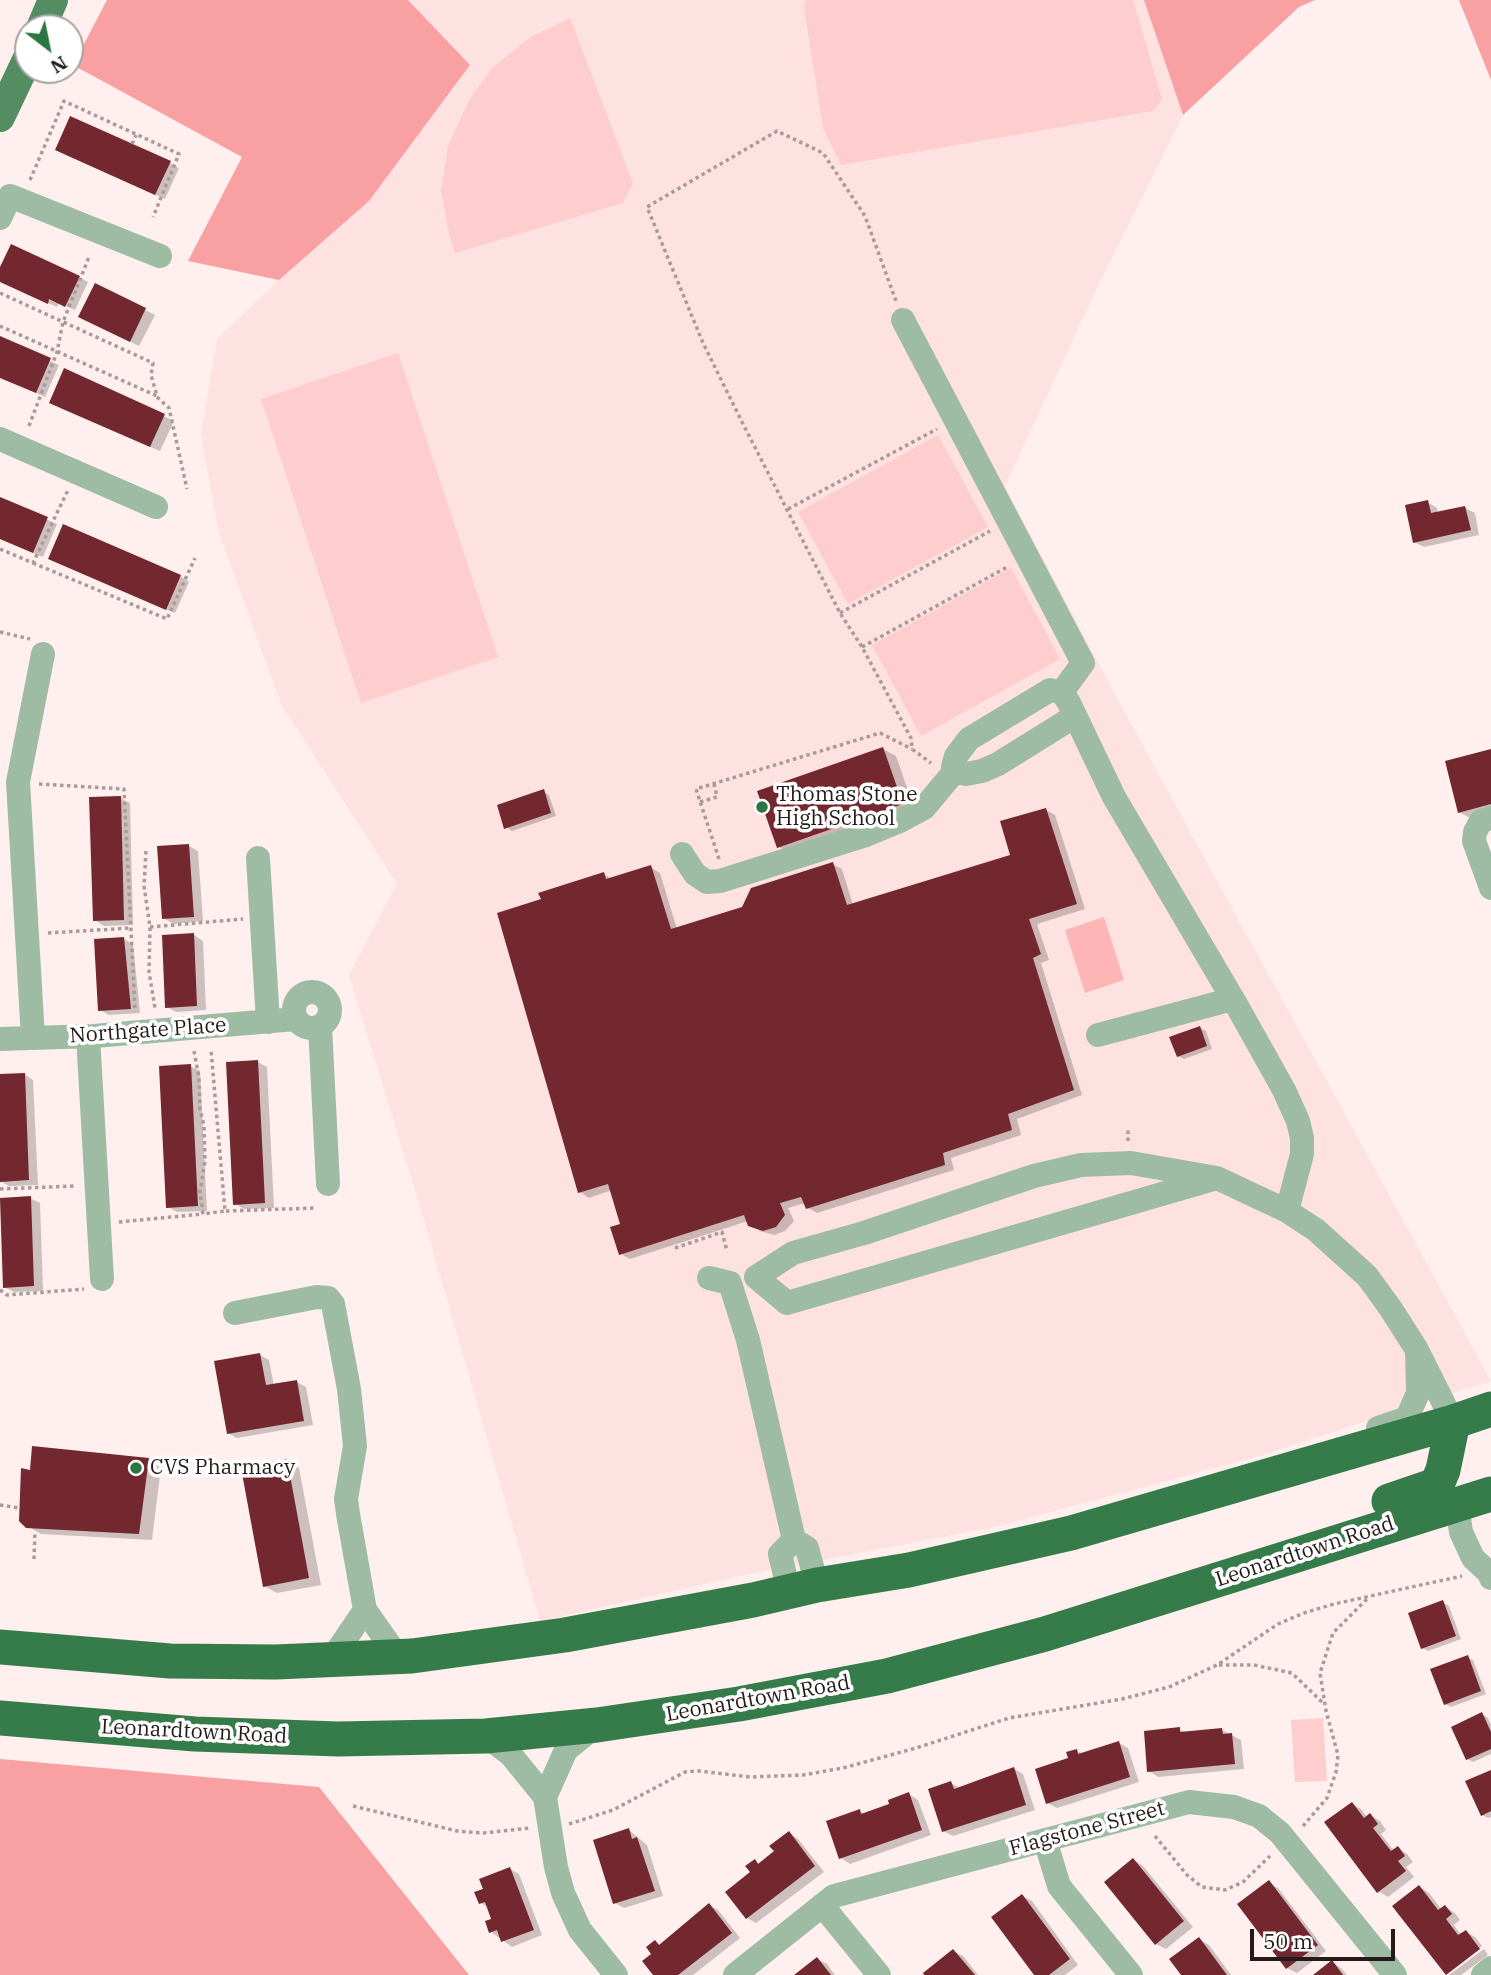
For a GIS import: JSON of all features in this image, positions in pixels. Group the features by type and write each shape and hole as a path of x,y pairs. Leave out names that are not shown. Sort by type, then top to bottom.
{"highway":[{"path":"0,1647 170,1661 276,1662 398,1657 556,1636 909,1570 1071,1533 1491,1409"},
{"path":"1206,1584 1242,1552 1433,1486 1441,1476 1453,1422"},
{"path":"1457,1504 1471,1442 1491,1427"},
{"name":"Leonardtown Road","path":"0,1718 195,1734 338,1739 486,1736 597,1725 739,1704 887,1676 1045,1634 1491,1494"}],"main road":[{"path":"0,117 16,84"}],"street":[{"path":"0,218 10,196 160,257"},
{"path":"903,320 1083,663 1062,692"},
{"path":"0,439 156,507"},
{"path":"33,1038 18,782 37,647"},
{"path":"682,854 695,874 707,882 720,881 866,835 900,821 924,808 946,770 953,767 956,756 970,740 1051,690 1062,692 1114,797 1233,999 1284,1090 1298,1121 1302,1154 1287,1211"},
{"path":"946,770 974,773 998,764 1076,716"},
{"path":"1491,818 1480,821 1474,841 1491,888"},
{"path":"258,858 268,1022"},
{"path":"1098,1035 1233,999"},
{"name":"Northgate Place","path":"0,1040 268,1022 308,1023 328,1184"},
{"path":"88,1036 99,1224 95,1284"},
{"path":"1217,1178 787,1303 756,1278 793,1253 864,1233 1034,1176 1069,1168 1131,1163 1217,1178 1287,1211 1316,1230 1367,1276 1417,1350 1453,1422"},
{"path":"709,1278 730,1283 748,1340 794,1541 807,1548 803,1589"},
{"path":"235,1313 317,1297 328,1298 333,1304 349,1389 355,1446 346,1499 365,1610 398,1657"},
{"path":"1215,1490 1246,1470 1406,1418 1418,1392 1417,1350"},
{"path":"1457,1504 1461,1532 1473,1559 1490,1573"},
{"path":"331,1660 365,1610"},
{"path":"545,1797 566,1750 597,1725"},
{"path":"486,1736 511,1755 545,1797 555,1867 569,1909 580,1930 616,1975"},
{"name":"Flagstone Street","path":"735,1975 834,1896 1189,1802 1234,1807 1259,1816 1280,1833 1395,1975"},
{"path":"1045,1840 1059,1886 1131,1975"},
{"path":"822,1905 879,1975"},
{"path":"1483,1975 1491,1968"}],"path":[{"path":"30,180 65,101 179,154 153,217"},
{"path":"903,320 865,216 823,153 777,131 647,207 703,343 840,612 911,738 912,749"},
{"path":"132,144 136,135"},
{"path":"29,426 57,352 63,322 89,257"},
{"path":"0,293 153,363 151,375 157,396"},
{"path":"0,326 157,396 169,408 187,489"},
{"path":"787,509 937,429"},
{"path":"33,563 76,472"},
{"path":"840,612 992,530"},
{"path":"0,549 167,618 195,558"},
{"path":"862,647 1011,565"},
{"path":"0,632 37,647"},
{"path":"722,867 696,789 880,733 946,770"},
{"path":"700,802 717,797 714,783"},
{"path":"30,784 124,789 135,1019"},
{"path":"146,850 144,886 150,927 149,972 156,1017"},
{"path":"150,927 262,918"},
{"path":"36,933 131,928"},
{"path":"211,1050 225,1211"},
{"path":"194,1051 204,1138 205,1161 200,1192 203,1214"},
{"path":"0,1189 97,1185"},
{"path":"99,1224 225,1211 315,1208"},
{"path":"675,1248 722,1232 727,1251"},
{"path":"0,1290 7,1295 95,1284"},
{"path":"0,1505 19,1508"},
{"path":"34,1559 35,1531"},
{"path":"353,1806 457,1831 483,1833 569,1824 613,1810 684,1773 699,1771 773,1778 843,1768 1009,1718 1122,1699 1169,1688 1217,1665 1278,1624 1304,1613 1458,1577 1490,1573"},
{"path":"1299,1830 1326,1798 1336,1772 1338,1755 1320,1673 1334,1633 1371,1596"},
{"path":"1217,1665 1254,1665 1292,1673 1325,1705"},
{"path":"1155,1836 1187,1875 1202,1887 1225,1890 1243,1882 1270,1856"}],"shaded area":[{"path":"107,0 408,0 470,65 369,201 279,280 188,261 242,157 84,71 84,44"},
{"name":"Thomas Stone High School","path":"408,0 1147,0 1183,115 1096,290 1005,486 1113,691 1491,1381 1259,1456 995,1527 754,1573 540,1621 421,1210 349,975 397,884 281,704 218,530 201,434 217,339 369,201 470,65"},
{"path":"806,0 1133,0 1162,99 1153,111 841,165 823,128 804,7"},
{"path":"1144,0 1315,0 1299,7 1183,115"},
{"path":"1459,0 1491,0 1491,80"},
{"path":"570,18 633,183 623,203 455,253 441,191 448,146 469,100 493,67 531,37"},
{"path":"398,353 498,657 361,703 261,399"},
{"path":"938,435 988,527 848,604 798,512"},
{"path":"1011,568 1060,659 921,736 872,645"},
{"path":"1104,917 1124,980 1085,993 1065,930"},
{"path":"1323,1718 1327,1781 1295,1782 1291,1720"},
{"path":"0,1759 319,1787 469,1975 0,1975"}],"building":[{"path":"70,116 171,161 155,195 55,150"},
{"path":"11,244 80,276 65,307 49,299 48,304 0,282 0,267"},
{"path":"95,283 146,308 130,342 78,317"},
{"path":"0,336 51,358 36,393 0,378"},
{"path":"64,368 165,414 150,447 49,403"},
{"path":"0,497 48,517 33,553 0,539"},
{"path":"1428,500 1431,513 1465,506 1471,530 1413,543 1405,505"},
{"path":"63,524 181,575 166,610 48,559"},
{"path":"883,747 903,804 777,848 757,791"},
{"path":"1491,749 1491,804 1458,813 1445,761"},
{"path":"544,789 551,813 504,829 497,805"},
{"path":"121,796 124,920 93,921 89,797"},
{"path":"1046,808 1077,904 1029,919 1041,954 1033,958 1074,1090 1008,1114 1012,1130 943,1153 945,1165 806,1209 801,1197 780,1203 785,1215 776,1227 763,1231 748,1226 744,1215 619,1255 610,1227 620,1224 608,1184 578,1193 497,913 541,899 538,893 604,872 606,879 651,865 671,929 742,907 751,888 833,862 847,905 1010,855 1000,821"},
{"path":"189,844 194,917 162,919 157,846"},
{"path":"194,933 197,1006 165,1008 162,935"},
{"path":"124,937 131,1009 98,1011 94,939"},
{"path":"1200,1026 1207,1046 1177,1057 1169,1037"},
{"path":"258,1060 265,1203 233,1205 226,1062"},
{"path":"191,1064 198,1206 166,1208 159,1066"},
{"path":"25,1073 29,1180 0,1182 0,1074"},
{"path":"31,1196 34,1286 3,1288 0,1198"},
{"path":"260,1353 266,1385 297,1380 304,1421 227,1434 214,1361"},
{"name":"CVS Pharmacy","path":"32,1446 149,1458 139,1534 26,1528 19,1521 21,1468 30,1470"},
{"path":"287,1459 309,1578 263,1587 241,1468"},
{"path":"1443,1600 1456,1636 1421,1649 1408,1613"},
{"path":"1468,1655 1481,1691 1444,1705 1430,1669"},
{"path":"1482,1712 1491,1732 1491,1749 1466,1760 1451,1727"},
{"path":"1180,1727 1180,1732 1222,1728 1223,1734 1232,1733 1235,1764 1147,1772 1144,1731"},
{"path":"1119,1741 1130,1777 1046,1804 1035,1769 1068,1758 1066,1752 1077,1749 1078,1754"},
{"path":"1014,1767 1026,1805 942,1832 928,1789 951,1781 954,1789"},
{"path":"1491,1770 1491,1811 1481,1816 1465,1781"},
{"path":"909,1792 922,1830 839,1859 826,1821 860,1809 861,1814 889,1804 888,1800"},
{"path":"1352,1802 1364,1818 1370,1813 1378,1824 1373,1828 1391,1851 1398,1846 1405,1856 1398,1861 1406,1871 1377,1893 1324,1822"},
{"path":"629,1828 632,1839 637,1837 655,1891 613,1904 593,1840"},
{"path":"789,1831 815,1866 746,1919 725,1892 750,1872 745,1866 755,1859 758,1864 774,1851 769,1846"},
{"path":"1133,1858 1184,1921 1155,1945 1104,1882"},
{"path":"510,1867 534,1930 501,1942 497,1930 489,1933 485,1921 491,1919 485,1902 479,1904 474,1892 483,1889 479,1879"},
{"path":"1269,1880 1318,1945 1286,1969 1237,1904"},
{"path":"1419,1885 1438,1910 1445,1905 1452,1914 1446,1919 1458,1935 1466,1930 1480,1949 1446,1975 1392,1906"},
{"path":"1022,1894 1070,1959 1049,1975 1034,1975 991,1917"},
{"path":"709,1903 732,1933 678,1975 653,1975 642,1961 651,1954 646,1947 655,1940 659,1945"},
{"path":"1199,1937 1227,1975 1181,1975 1169,1959"},
{"path":"953,1949 975,1975 924,1975 923,1973"},
{"path":"817,1957 831,1975 794,1975"},
{"path":"1332,1960 1343,1975 1313,1975"}],"place":[{"name":"Thomas Stone High School","path":"762,807"},
{"name":"CVS Pharmacy","path":"136,1468"}]}
